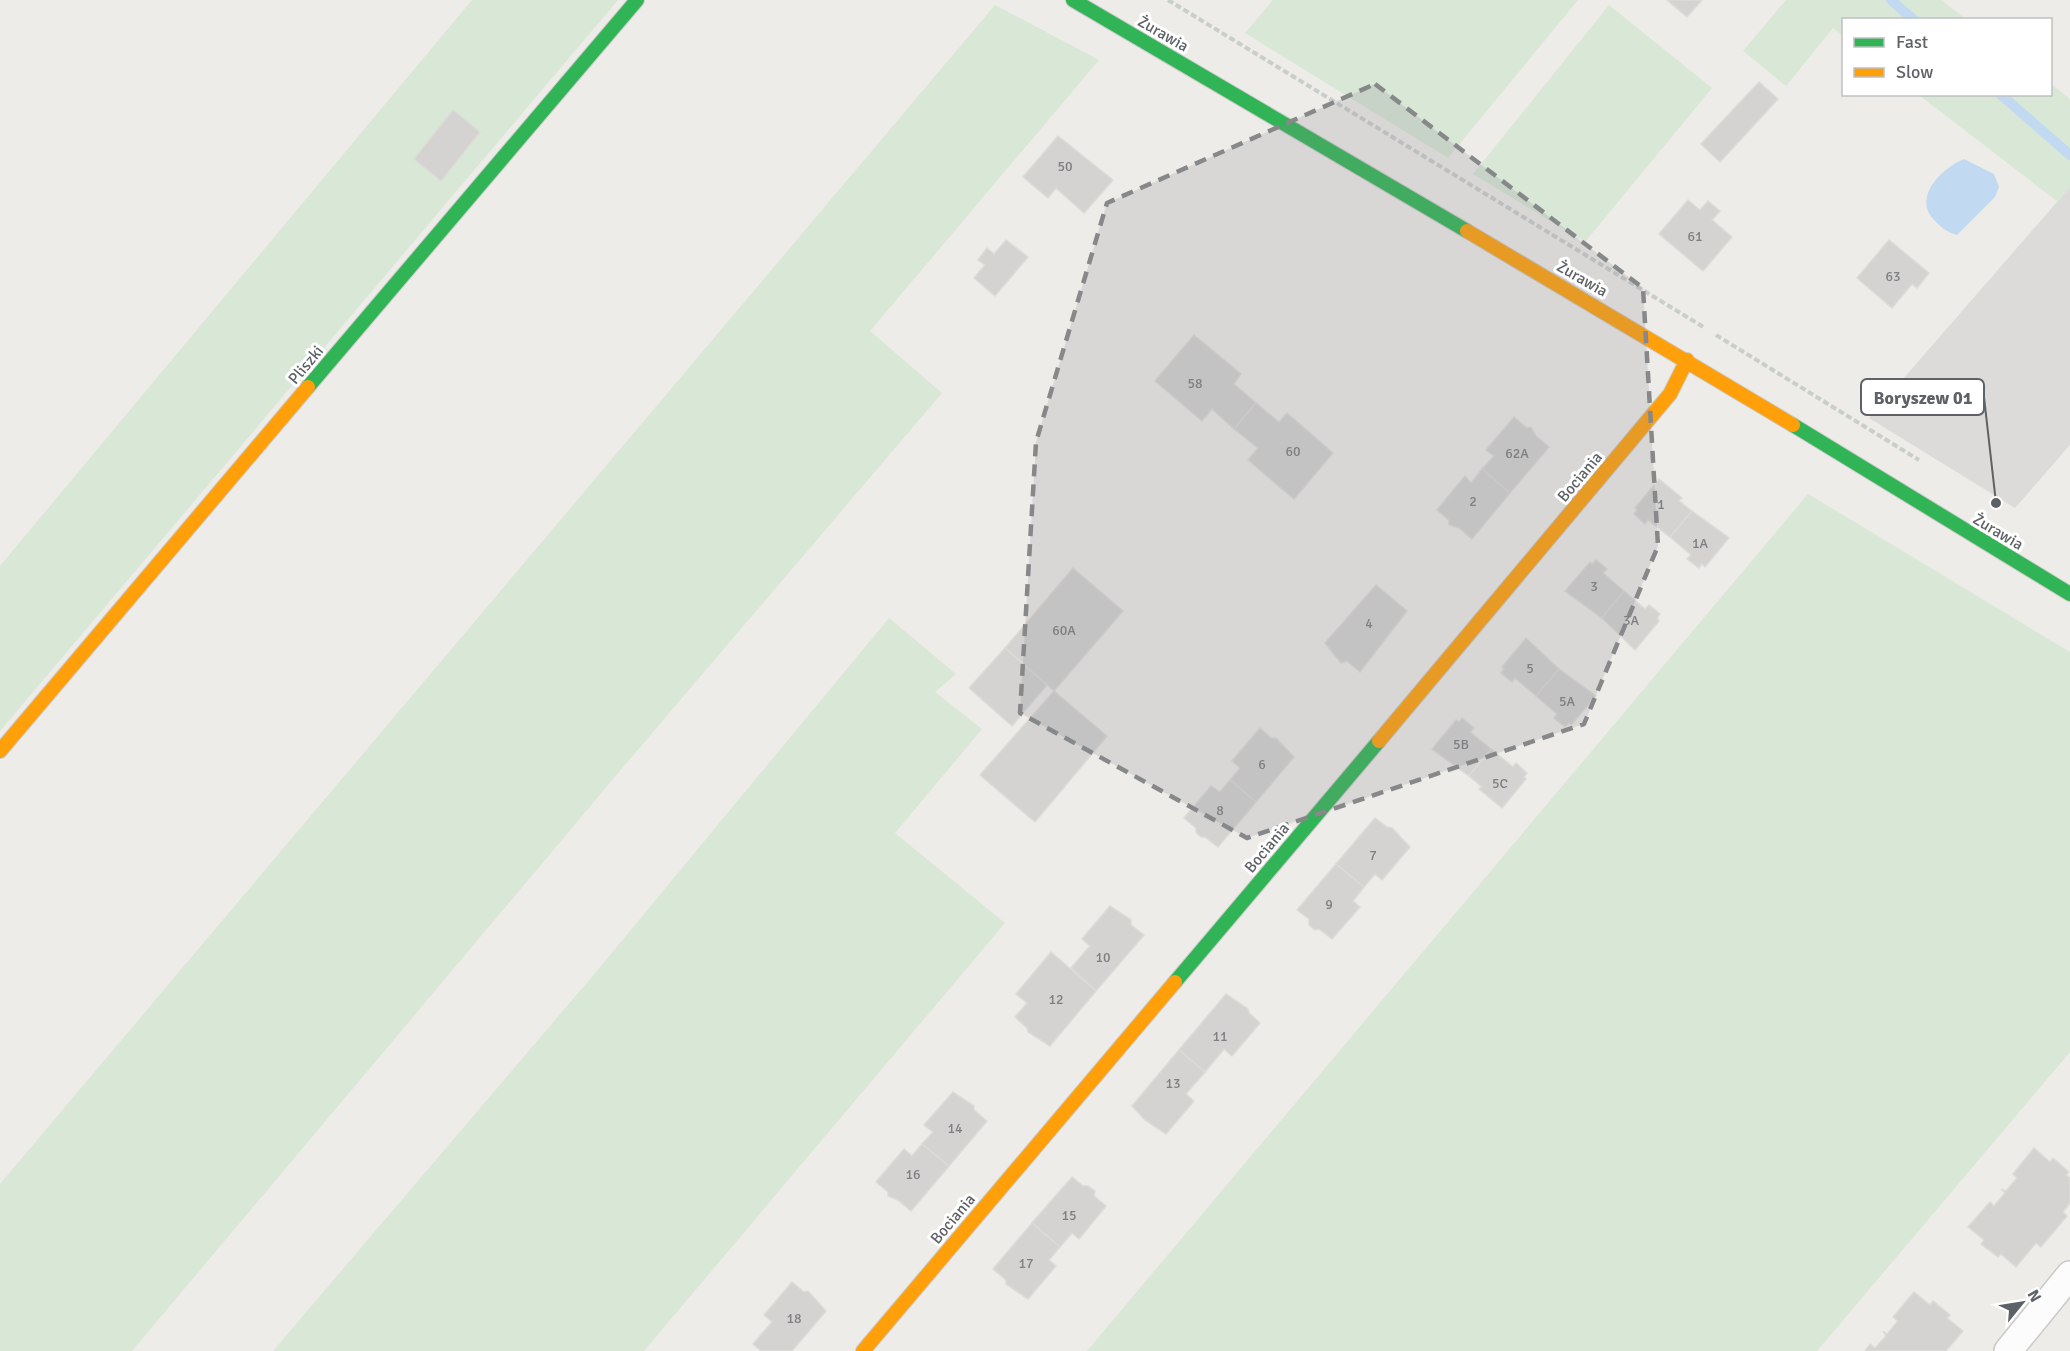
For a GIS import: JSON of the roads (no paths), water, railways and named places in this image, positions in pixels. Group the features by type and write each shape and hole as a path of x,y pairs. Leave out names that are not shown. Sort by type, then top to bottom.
{"street":[{"name":"Pliszki","path":"0,751 637,0"},
{"name":"Żurawia","path":"1072,0 1687,360 2070,594"},
{"name":"Bociania","path":"863,1351 1587,494 1670,394 1687,360"},
{"path":"2008,1351 2070,1275"}],"water":[{"path":"1964,159 1994,174 1999,187 1995,197 1957,235 1950,233 1934,220 1928,211 1926,202 1932,184 1939,176"}],"waterway":[{"path":"1891,0 1912,18"},
{"path":"2002,96 2070,155"}],"place":[{"name":"Boryszew 01","path":"1996,503"}]}
